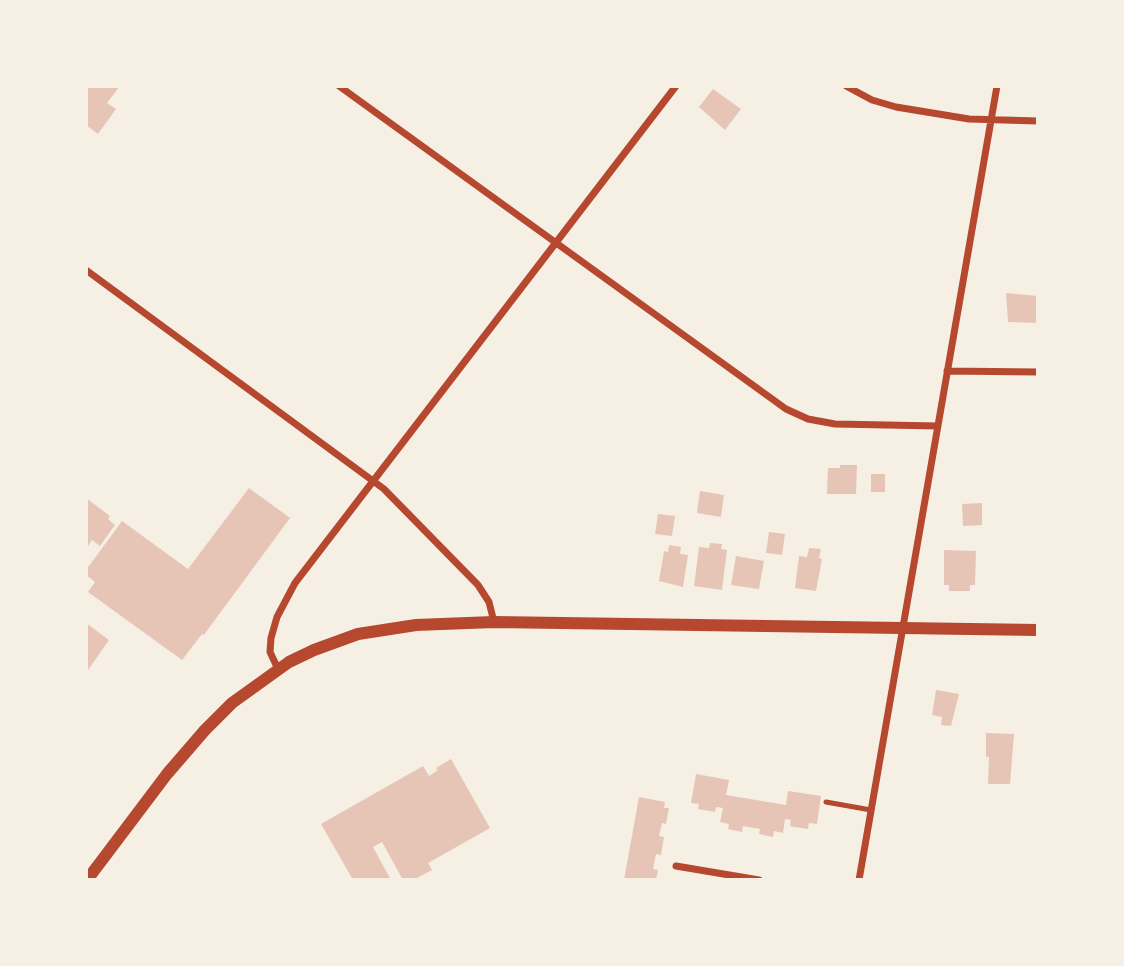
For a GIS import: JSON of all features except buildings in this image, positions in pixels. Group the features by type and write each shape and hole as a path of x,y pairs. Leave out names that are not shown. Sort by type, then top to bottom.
{"street":[{"path":"339,86 786,409 798,415 835,424 938,426"},
{"path":"278,669 270,646 277,617 302,572 676,86"},
{"path":"846,86 872,100 896,107 969,119 1038,121"},
{"path":"859,880 997,86"},
{"path":"86,270 395,498 478,584 489,602 494,622"},
{"path":"947,371 1038,372"},
{"path":"87,880 150,796 205,730 245,692 278,669 328,645 372,631 416,625 494,622 1038,630"},
{"path":"676,866 759,880"}],"lane":[{"path":"826,802 871,810"}]}
